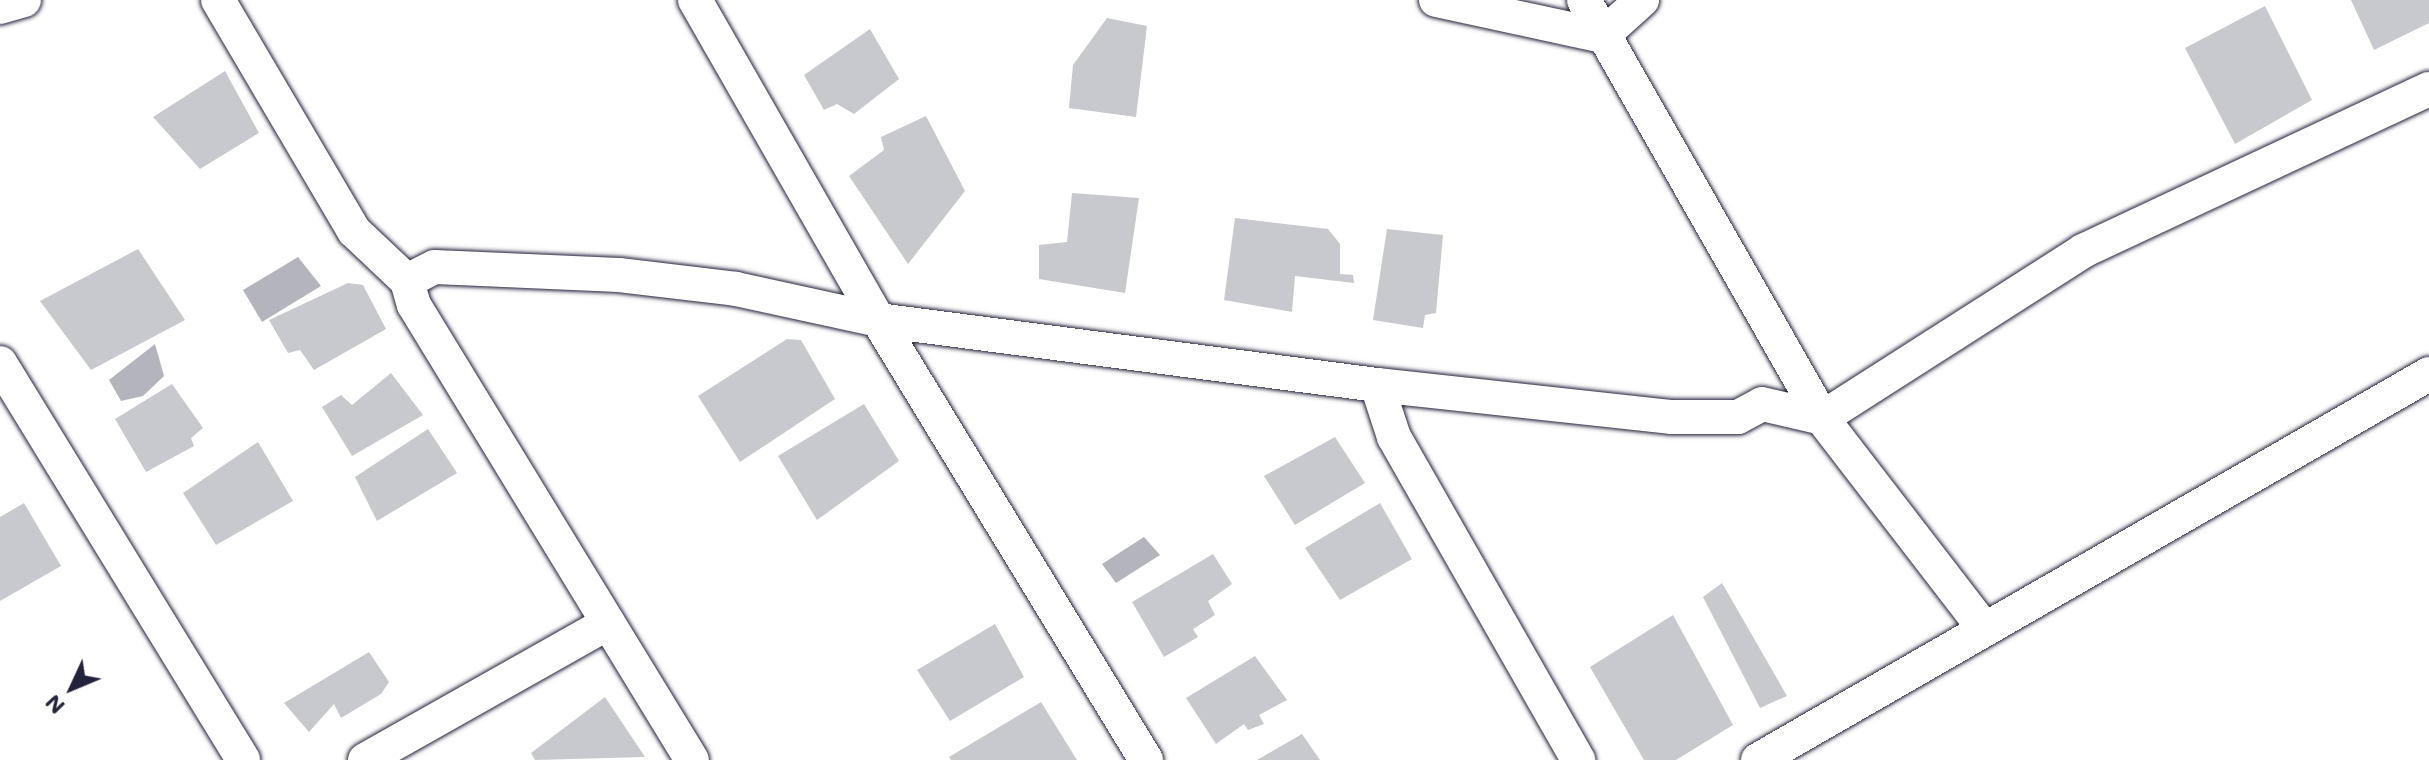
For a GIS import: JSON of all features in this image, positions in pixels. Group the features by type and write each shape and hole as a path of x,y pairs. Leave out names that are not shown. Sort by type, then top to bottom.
{"street":[{"path":"0,7 24,0"},
{"path":"218,0 354,231 407,281 414,305 692,760"},
{"path":"695,0 878,320 1146,760"},
{"path":"1436,0 1602,36"},
{"path":"1584,0 1822,418 1983,627"},
{"path":"1602,36 1642,0"},
{"path":"407,281 435,267 619,275 736,289 878,320 1377,385 1672,417 1738,417 1762,404 1822,418 2083,251 2429,89"},
{"path":"0,363 243,760"},
{"path":"1758,760 1983,627 2429,374"},
{"path":"1377,385 1416,477 1578,760"},
{"path":"365,760 608,623"}],"shaded area":[{"path":"298,257 321,286 262,322 243,290"},
{"path":"155,344 164,376 143,396 121,401 109,380"},
{"path":"1144,537 1160,555 1116,583 1102,564"}],"building":[{"path":"2351,0 2429,0 2429,23 2374,50"},
{"path":"2265,6 2312,100 2235,144 2185,48"},
{"path":"1107,18 1147,26 1136,117 1069,108 1073,65"},
{"path":"870,29 899,79 854,114 837,104 824,110 804,75"},
{"path":"225,71 259,133 200,169 153,117"},
{"path":"926,116 965,191 908,264 849,176 884,150 881,137"},
{"path":"1072,193 1139,198 1125,293 1039,279 1039,245 1067,242"},
{"path":"1235,218 1328,229 1340,244 1340,274 1353,275 1354,283 1295,276 1292,312 1224,300"},
{"path":"1387,229 1443,235 1436,313 1425,315 1423,328 1373,320"},
{"path":"138,249 185,320 91,370 40,301"},
{"path":"348,283 363,285 386,329 314,370 300,350 288,353 269,320"},
{"path":"787,339 801,340 835,399 740,462 698,396"},
{"path":"391,373 423,415 352,456 322,407 341,395 352,405"},
{"path":"172,384 203,428 191,438 194,446 146,472 115,419"},
{"path":"864,404 899,461 817,520 778,456"},
{"path":"428,429 457,473 377,521 355,477"},
{"path":"1335,437 1365,483 1295,525 1264,476"},
{"path":"258,442 293,501 216,545 183,493"},
{"path":"24,503 61,566 0,601 0,517"},
{"path":"1380,503 1412,559 1340,600 1305,548"},
{"path":"1213,554 1232,584 1208,601 1215,615 1193,629 1198,637 1164,657 1132,602"},
{"path":"1722,583 1787,696 1760,708 1703,597"},
{"path":"1673,615 1733,725 1676,760 1644,760 1590,667"},
{"path":"995,624 1024,677 950,721 917,670"},
{"path":"369,652 389,682 381,694 341,718 334,704 309,732 284,703"},
{"path":"1255,656 1287,700 1259,715 1264,724 1248,730 1244,724 1216,744 1186,698"},
{"path":"605,697 645,757 535,760 531,753"},
{"path":"1041,702 1077,760 951,760 949,757"},
{"path":"1302,734 1320,760 1257,760"}]}
